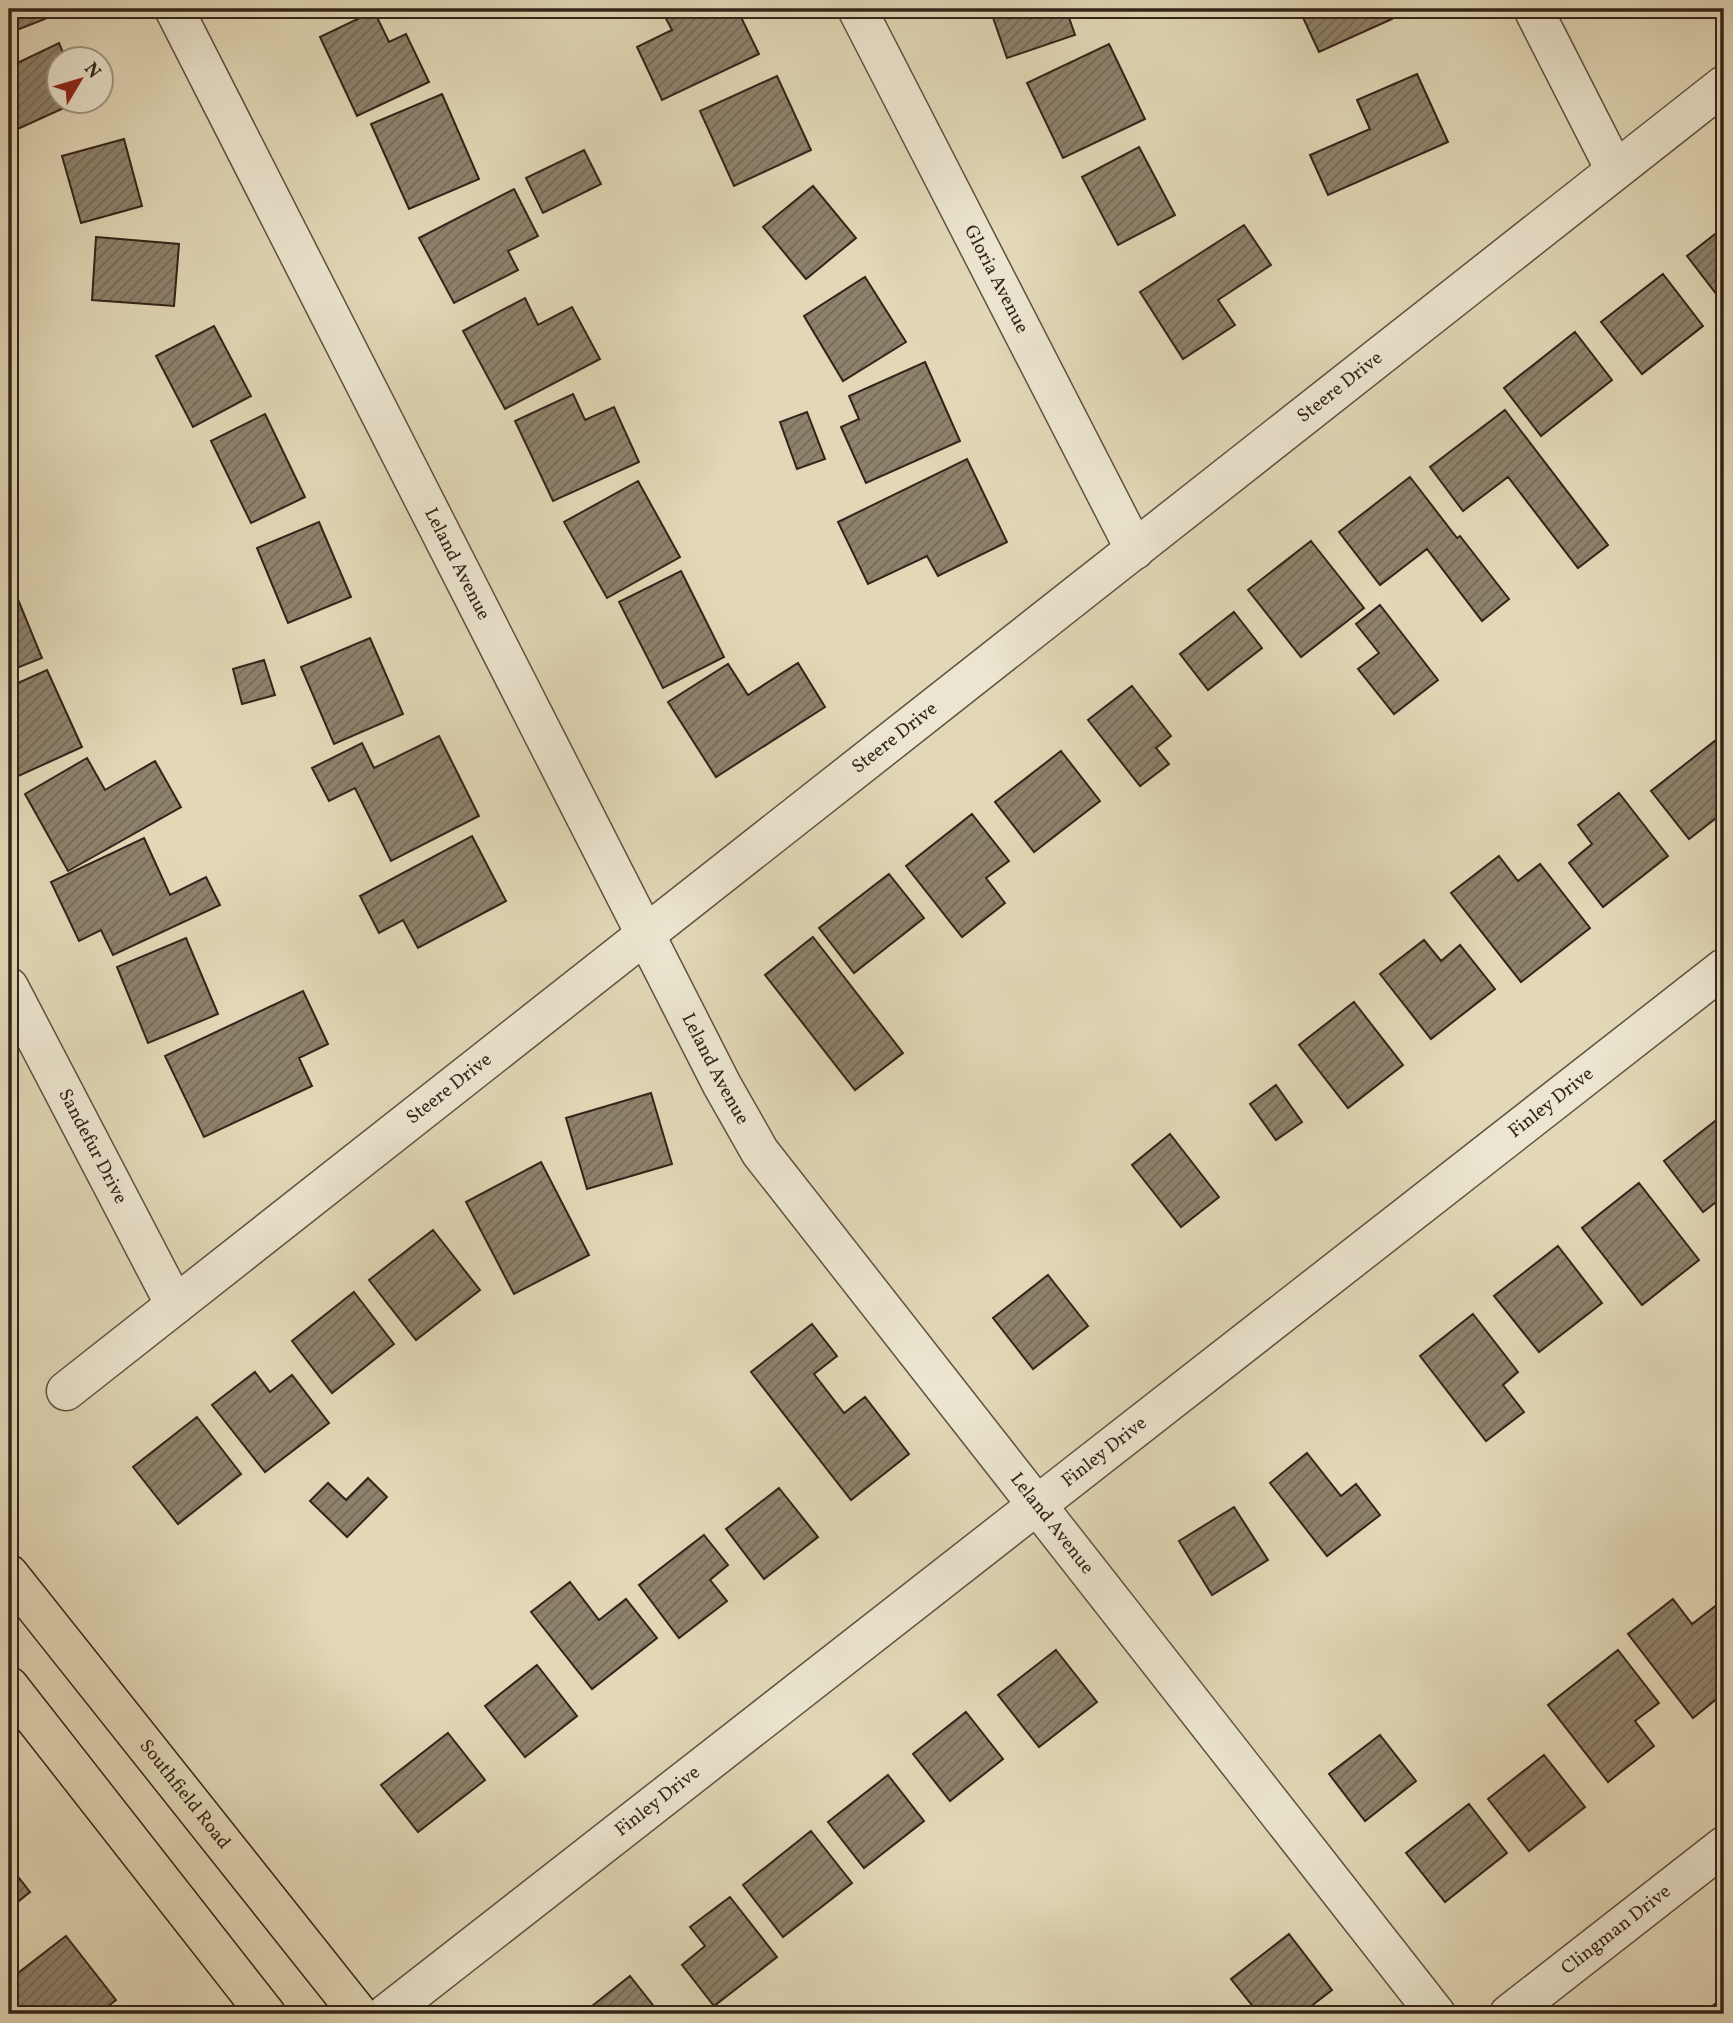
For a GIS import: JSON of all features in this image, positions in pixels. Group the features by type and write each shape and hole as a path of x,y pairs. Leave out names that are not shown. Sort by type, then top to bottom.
{"main road":[{"name":"Southfield Road","path":"9,1574 359,2014"},
{"path":"9,1686 266,2014"}],"street":[{"name":"Leland Avenue","path":"174,9 722,1085 760,1152 1436,2014"},
{"name":"Gloria Avenue","path":"857,9 1135,551"},
{"path":"1533,9 1615,170"},
{"name":"Steere Drive","path":"66,1391 1724,85"},
{"name":"Finley Drive","path":"386,2014 1724,968"},
{"name":"Sandefur Drive","path":"9,987 175,1306"},
{"name":"Clingman Drive","path":"1509,2014 1724,1846"}],"building":[{"path":"9,9 42,9 45,19 9,33"},
{"path":"661,9 737,9 759,54 662,100 637,47 672,30"},
{"path":"990,9 1066,9 1075,35 1007,58"},
{"path":"1299,9 1387,9 1392,19 1319,52"},
{"path":"374,11 389,42 406,34 429,82 357,116 320,37"},
{"path":"1109,44 1145,119 1063,158 1027,83"},
{"path":"46,49 46,116 9,133 9,67"},
{"path":"1417,74 1448,142 1328,195 1310,155 1370,129 1357,100"},
{"path":"777,76 811,150 734,186 700,111"},
{"path":"442,94 479,179 409,209 371,124"},
{"path":"124,139 142,206 81,223 62,156"},
{"path":"1139,147 1175,215 1118,245 1082,177"},
{"path":"584,150 601,184 543,213 526,178"},
{"path":"813,186 856,238 806,279 763,227"},
{"path":"514,189 538,236 508,251 518,270 454,303 419,238"},
{"path":"1244,225 1271,265 1218,300 1235,325 1183,359 1140,292"},
{"path":"1724,227 1724,304 1687,256"},
{"path":"96,237 179,244 174,306 92,300"},
{"path":"1663,274 1703,326 1642,374 1601,322"},
{"path":"865,277 906,342 843,381 804,316"},
{"path":"525,298 538,325 572,307 600,359 505,409 463,331"},
{"path":"214,326 251,396 193,427 156,356"},
{"path":"1575,332 1612,380 1541,436 1504,388"},
{"path":"925,362 960,441 866,483 841,427 859,419 849,396"},
{"path":"573,394 585,420 614,407 639,462 553,501 515,421"},
{"path":"1505,410 1608,545 1578,568 1508,477 1463,511 1430,467"},
{"path":"807,412 825,459 797,469 780,422"},
{"path":"265,414 305,497 251,523 211,441"},
{"path":"967,459 1007,542 938,576 927,556 868,584 838,522"},
{"path":"1410,477 1509,599 1482,621 1427,549 1380,585 1339,532"},
{"path":"638,481 680,557 607,598 564,522"},
{"path":"319,522 351,597 288,623 257,548"},
{"path":"1311,541 1364,608 1301,657 1248,590"},
{"path":"681,571 724,657 663,688 619,602"},
{"path":"9,581 42,658 9,671"},
{"path":"1380,605 1438,680 1394,714 1358,669 1379,653 1356,624"},
{"path":"1234,612 1262,648 1208,690 1180,654"},
{"path":"370,638 403,714 334,744 301,667"},
{"path":"264,660 275,695 242,704 233,669"},
{"path":"798,663 825,707 716,777 668,702 728,664 748,695"},
{"path":"47,670 82,747 14,778 9,766 9,687"},
{"path":"1132,686 1171,736 1156,748 1169,764 1140,786 1088,720"},
{"path":"439,736 479,816 391,861 355,788 329,801 312,768 362,743 374,768"},
{"path":"1716,740 1724,750 1724,812 1689,839 1651,791"},
{"path":"1061,751 1100,801 1034,852 995,802"},
{"path":"87,758 105,790 155,761 181,807 68,871 25,794"},
{"path":"1619,793 1668,856 1603,907 1569,863 1592,844 1578,825"},
{"path":"972,814 1009,861 986,878 1005,903 962,937 906,866"},
{"path":"472,836 506,901 418,948 403,920 379,933 360,896"},
{"path":"144,838 170,895 206,877 220,905 113,955 101,930 79,941 51,882"},
{"path":"1499,856 1518,881 1540,864 1590,928 1521,982 1451,893"},
{"path":"889,874 924,918 854,973 819,928"},
{"path":"813,937 903,1053 855,1090 765,975"},
{"path":"186,938 218,1014 148,1043 117,967"},
{"path":"1424,940 1441,961 1460,945 1495,989 1431,1039 1380,974"},
{"path":"303,991 328,1044 299,1058 312,1086 204,1137 165,1056"},
{"path":"1354,1002 1403,1065 1348,1108 1299,1045"},
{"path":"1276,1085 1302,1122 1276,1140 1250,1104"},
{"path":"651,1093 672,1164 587,1189 566,1118"},
{"path":"1724,1114 1724,1196 1703,1212 1664,1161"},
{"path":"1170,1134 1219,1197 1181,1227 1132,1165"},
{"path":"541,1162 589,1255 514,1294 466,1202"},
{"path":"1639,1183 1699,1260 1642,1305 1582,1228"},
{"path":"433,1230 480,1290 416,1340 369,1280"},
{"path":"1558,1246 1602,1303 1539,1352 1494,1296"},
{"path":"1048,1275 1088,1326 1033,1369 993,1318"},
{"path":"354,1292 394,1344 332,1393 292,1341"},
{"path":"1473,1314 1518,1372 1503,1385 1524,1412 1486,1441 1420,1356"},
{"path":"812,1324 837,1356 814,1374 844,1413 865,1397 909,1454 851,1500 751,1372"},
{"path":"255,1372 270,1392 292,1375 329,1423 265,1472 212,1405"},
{"path":"197,1417 241,1474 178,1524 133,1467"},
{"path":"1307,1453 1341,1496 1356,1484 1380,1515 1327,1556 1270,1483"},
{"path":"368,1478 387,1497 347,1537 310,1501 328,1483 346,1500"},
{"path":"779,1488 818,1537 764,1579 726,1529"},
{"path":"1234,1507 1268,1560 1212,1595 1179,1541"},
{"path":"704,1535 728,1565 710,1580 727,1601 679,1638 639,1585"},
{"path":"570,1582 599,1620 626,1599 657,1638 592,1689 531,1612"},
{"path":"1673,1599 1692,1624 1718,1604 1724,1612 1724,1653 1720,1656 1724,1661 1724,1693 1693,1718 1628,1634"},
{"path":"1056,1650 1097,1702 1039,1747 998,1695"},
{"path":"1618,1650 1659,1703 1635,1721 1654,1746 1608,1782 1548,1705"},
{"path":"537,1665 577,1716 525,1757 485,1706"},
{"path":"966,1712 1003,1759 950,1801 913,1754"},
{"path":"448,1733 485,1780 418,1832 381,1785"},
{"path":"1380,1735 1416,1781 1365,1821 1329,1774"},
{"path":"1544,1755 1585,1807 1529,1851 1488,1799"},
{"path":"888,1775 924,1821 864,1868 828,1822"},
{"path":"1469,1804 1507,1853 1445,1902 1406,1853"},
{"path":"811,1831 852,1883 783,1937 743,1885"},
{"path":"9,1865 30,1892 9,1909"},
{"path":"730,1897 777,1957 714,2006 682,1965 705,1946 690,1927"},
{"path":"1289,1934 1332,1990 1301,2014 1259,2014 1231,1979"},
{"path":"66,1936 116,2000 98,2014 13,2014 9,2009 9,1980"},
{"path":"630,1976 660,2014 582,2014"},
{"path":"1724,1997 1724,2014 1702,2014"}]}
